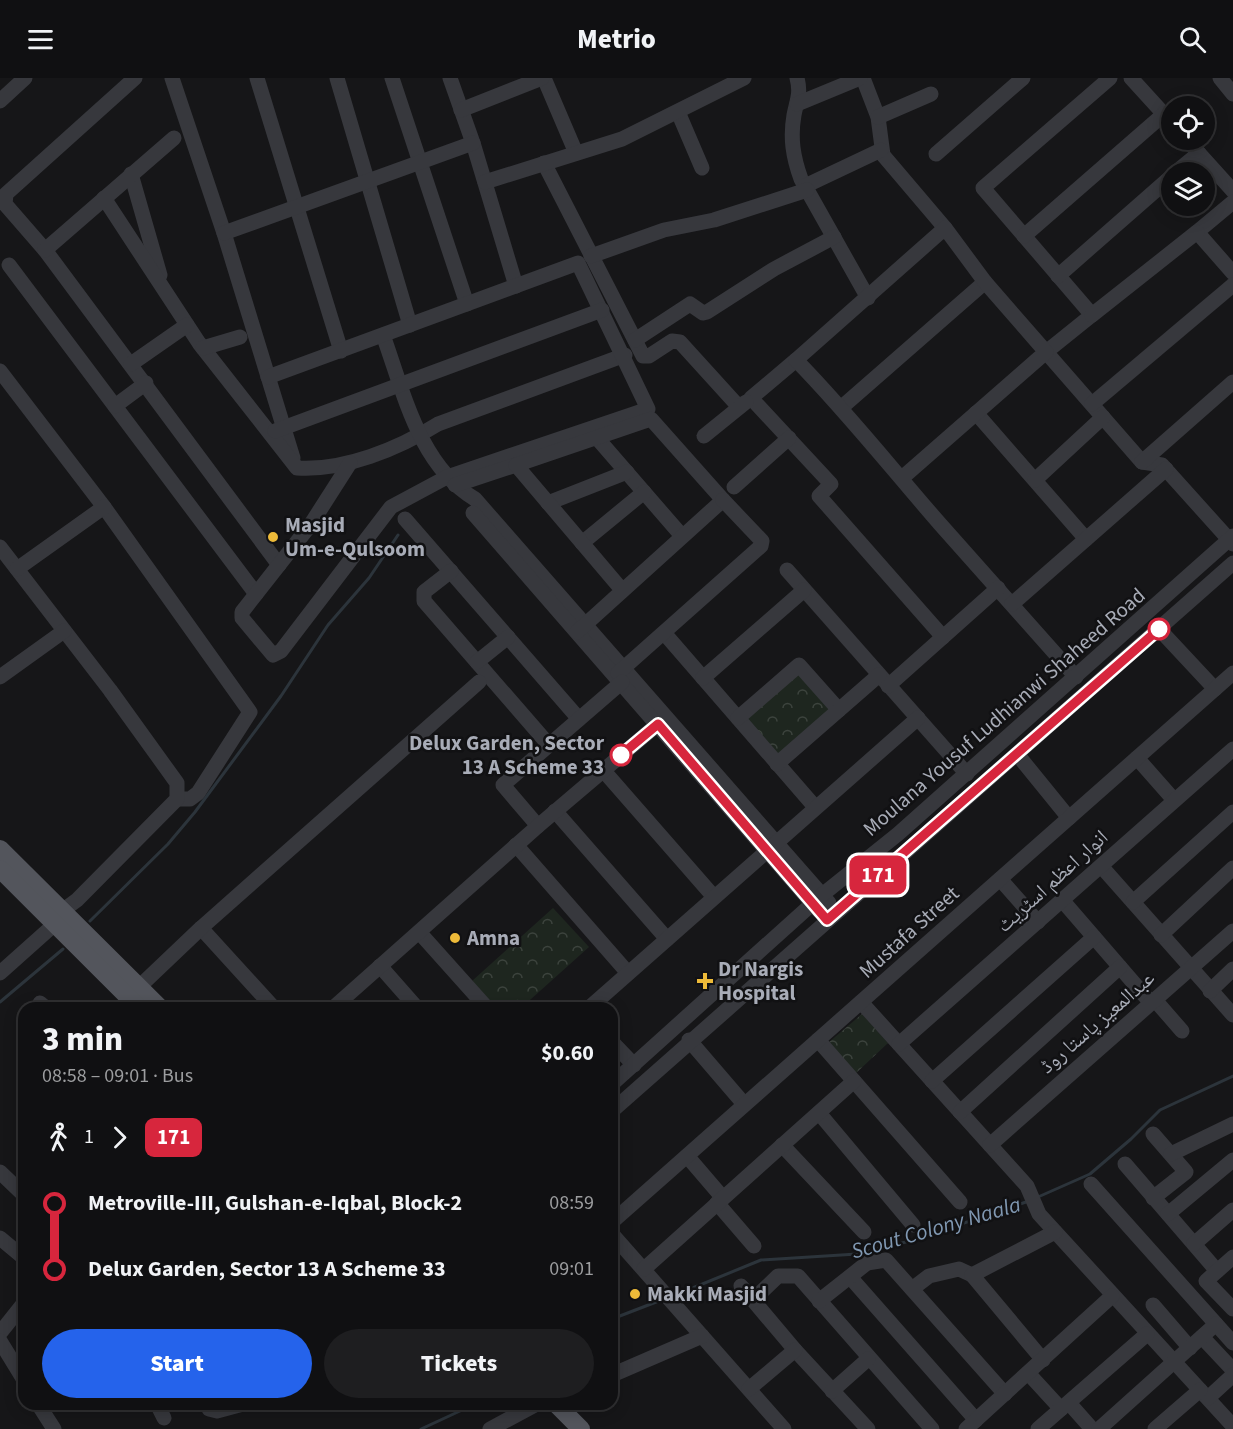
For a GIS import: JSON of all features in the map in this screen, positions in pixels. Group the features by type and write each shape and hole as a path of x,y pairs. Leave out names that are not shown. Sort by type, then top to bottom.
{"main road":[{"path":"0,849 134,1002"},
{"path":"0,868 154,1002"},
{"path":"548,1410 566,1429"},
{"path":"562,1410 581,1429"}],"street":[{"path":"135,78 6,194 5,204 45,250 146,383 279,565"},
{"path":"172,78 224,233 268,377 276,430"},
{"path":"256,78 341,351"},
{"path":"337,78 411,325"},
{"path":"392,78 467,304"},
{"path":"450,78 473,143 516,286"},
{"path":"461,110 543,78 576,153"},
{"path":"485,182 622,139 744,78"},
{"path":"797,78 800,90 792,148 806,188 868,298"},
{"path":"798,104 862,78 878,117 881,150 888,163 945,228 985,282 1142,462 1162,465 1232,540"},
{"path":"936,154 1023,78"},
{"path":"1131,78 1161,110"},
{"path":"1220,78 1233,94"},
{"path":"1,97 19,80"},
{"path":"1092,315 982,188 1105,80"},
{"path":"878,117 931,94"},
{"path":"678,112 702,168"},
{"path":"1024,236 1161,124"},
{"path":"45,250 174,138"},
{"path":"224,233 473,143"},
{"path":"591,256 664,230 714,220 806,188 881,150"},
{"path":"1195,150 1233,191"},
{"path":"1188,162 1198,153"},
{"path":"544,163 634,340 645,357 672,341 680,342 745,403 789,438 831,484 819,495 943,637"},
{"path":"131,174 164,292"},
{"path":"1058,276 1161,186"},
{"path":"104,198 203,348 276,430 297,468 350,463 420,436 438,424 625,355"},
{"path":"902,478 1046,352 1233,202"},
{"path":"704,436 868,298 945,228"},
{"path":"1197,232 1233,273"},
{"path":"634,340 690,304 703,313 707,312 774,269 834,237"},
{"path":"268,377 578,263 625,355 648,409 391,507 277,654 273,655 242,618 242,612 311,524 350,463"},
{"path":"9,265 256,594"},
{"path":"842,408 985,282"},
{"path":"1092,404 1233,285"},
{"path":"276,430 602,310"},
{"path":"131,364 187,325"},
{"path":"383,335 420,436 454,484 475,500 621,675 832,916"},
{"path":"203,348 240,337"},
{"path":"796,360 842,408 1076,677"},
{"path":"0,371 104,507 250,712 198,793 190,798 177,799 77,900 0,973"},
{"path":"1142,462 1233,382"},
{"path":"114,406 146,383"},
{"path":"975,413 1086,539"},
{"path":"1035,480 1103,417"},
{"path":"454,484 651,419 762,544 621,675 579,719 503,784 538,826"},
{"path":"597,438 682,536"},
{"path":"734,488 789,438"},
{"path":"516,465 622,590"},
{"path":"1012,604 1166,469"},
{"path":"548,503 627,472"},
{"path":"582,543 644,492"},
{"path":"581,628 723,500"},
{"path":"17,569 104,507"},
{"path":"405,519 579,719"},
{"name":"Moulana Yousuf Ludhianwi Shaheed Road","path":"618,1079 818,900 967,774 1232,540"},
{"path":"0,547 177,783 177,799"},
{"name":"Moulana Yousuf Ludhianwi Shaheed Road","path":"618,1105 689,1040 1233,563"},
{"path":"787,570 967,774"},
{"path":"451,571 424,592 424,601 549,745"},
{"path":"777,764 839,710 943,637 998,588"},
{"path":"703,678 804,590"},
{"path":"1159,629 1215,689"},
{"path":"0,677 64,631"},
{"path":"665,634 815,807"},
{"path":"477,662 508,636"},
{"path":"738,718 799,665 839,710"},
{"name":"Mustafa Street","path":"618,1217 1233,673"},
{"path":"621,675 658,724 770,846"},
{"path":"139,987 201,928 479,682"},
{"path":"596,1002 770,846 918,718"},
{"path":"345,1002 418,932 658,724"},
{"name":"انوار اعظم اسٹریٹ","path":"899,1044 1233,749"},
{"path":"1017,754 1069,818"},
{"path":"1137,758 1174,800"},
{"path":"603,770 714,897"},
{"path":"555,811 667,939"},
{"path":"1133,902 1233,812"},
{"path":"516,845 628,973"},
{"path":"1101,866 1233,1015"},
{"path":"1161,935 1233,867"},
{"path":"1000,879 1038,922"},
{"path":"1062,900 1120,967 1182,1031"},
{"path":"201,928 269,1002"},
{"name":"عبدالمعیز پاستا روڈ","path":"990,1145 1233,931"},
{"path":"418,932 482,1002"},
{"path":"932,1081 1094,937"},
{"path":"380,966 412,1002"},
{"path":"960,1112 1120,967"},
{"path":"1210,991 1233,969"},
{"path":"861,1002 1027,1186 1039,1214 1204,1394 1226,1425"},
{"path":"689,1040 744,1104"},
{"path":"818,1040 960,1203"},
{"path":"618,1048 634,1065"},
{"path":"644,1269 854,1081"},
{"path":"819,1113 913,1225"},
{"path":"1171,1154 1233,1124"},
{"path":"1153,1134 1186,1173 1153,1198"},
{"path":"782,1145 864,1232"},
{"path":"687,1156 754,1246"},
{"path":"1168,1214 1233,1160"},
{"path":"1125,1164 1217,1271"},
{"path":"0,1172 18,1189"},
{"path":"1091,1184 1233,1343"},
{"path":"1194,1244 1233,1210"},
{"path":"972,1275 1056,1233"},
{"path":"0,1238 18,1253"},
{"path":"618,1241 784,1429"},
{"path":"1233,1257 1206,1281 1233,1309"},
{"path":"819,1301 867,1263 886,1260 1005,1394"},
{"path":"912,1288 929,1276 959,1269 972,1275 1043,1360"},
{"path":"753,1300 778,1276 798,1276 868,1359 932,1429"},
{"path":"850,1277 971,1425 1112,1296"},
{"path":"741,1286 862,1427"},
{"path":"1153,1305 1190,1348"},
{"path":"18,1310 1,1331 18,1367"},
{"path":"1099,1429 1216,1324"},
{"path":"1038,1429 1147,1334"},
{"path":"618,1372 702,1336"},
{"path":"1202,1337 1233,1370"},
{"path":"749,1389 795,1350"},
{"path":"832,1391 868,1359"},
{"path":"1028,1374 1092,1429"},
{"path":"1155,1429 1233,1375"},
{"path":"42,1410 54,1429"},
{"path":"490,1429 526,1410"}],"green space":[{"path":"798,673 832,710 779,757 746,720"},
{"path":"553,908 589,947 528,1002 491,1002 472,981"},
{"path":"862,1014 888,1043 855,1074 828,1043"}],"waterway":[{"path":"90,921 168,844 195,812 281,696 328,625 369,578 398,535"},
{"path":"0,1002 63,949"},
{"name":"Scout Colony Naala","path":"1038,1197 1090,1174 1131,1139 1160,1110 1233,1076"},
{"name":"Scout Colony Naala","path":"673,1296 761,1260 857,1254 914,1240 1029,1201"},
{"name":"Scout Colony Naala","path":"618,1317 664,1299"},
{"name":"Scout Colony Naala","path":"421,1429 462,1410"}],"bus line":[{"name":"171","path":"621,755 658,724 827,920 1159,629"}],"place":[{"name":"Masjid Um-e-Qulsoom","path":"273,537"},
{"name":"Delux Garden, Sector 13 A Scheme 33","path":"621,755"},
{"name":"Amna","path":"455,938"},
{"name":"Dr Nargis Hospital","path":"705,981"},
{"name":"Makki Masjid","path":"635,1294"}]}
